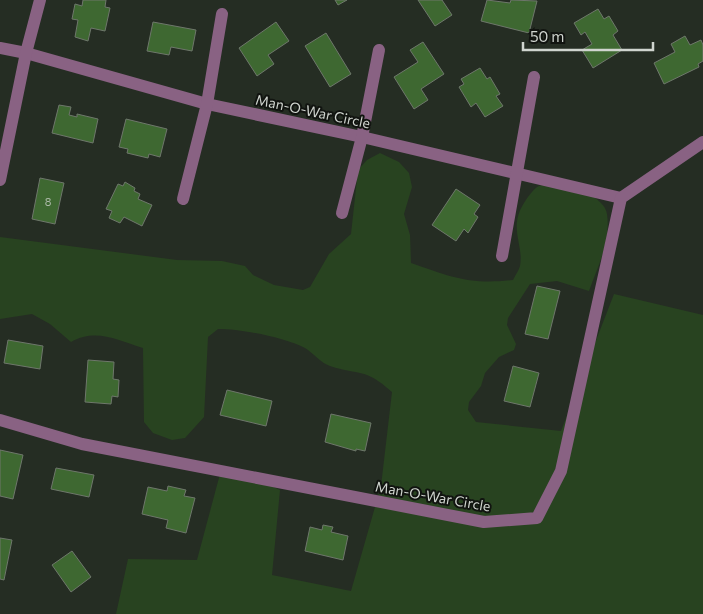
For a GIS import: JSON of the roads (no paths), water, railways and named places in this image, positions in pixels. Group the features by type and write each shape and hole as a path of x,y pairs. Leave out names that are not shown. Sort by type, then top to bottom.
{"street":[{"path":"0,180 26,53 40,0"},
{"path":"183,199 207,104 222,14"},
{"name":"Man-O-War Circle","path":"0,48 26,53 207,104 362,137 621,198 561,471 538,518 484,522 82,444 0,420"},
{"path":"342,212 362,137 378,50"},
{"path":"502,256 534,77"},
{"path":"621,198 703,142"}]}
